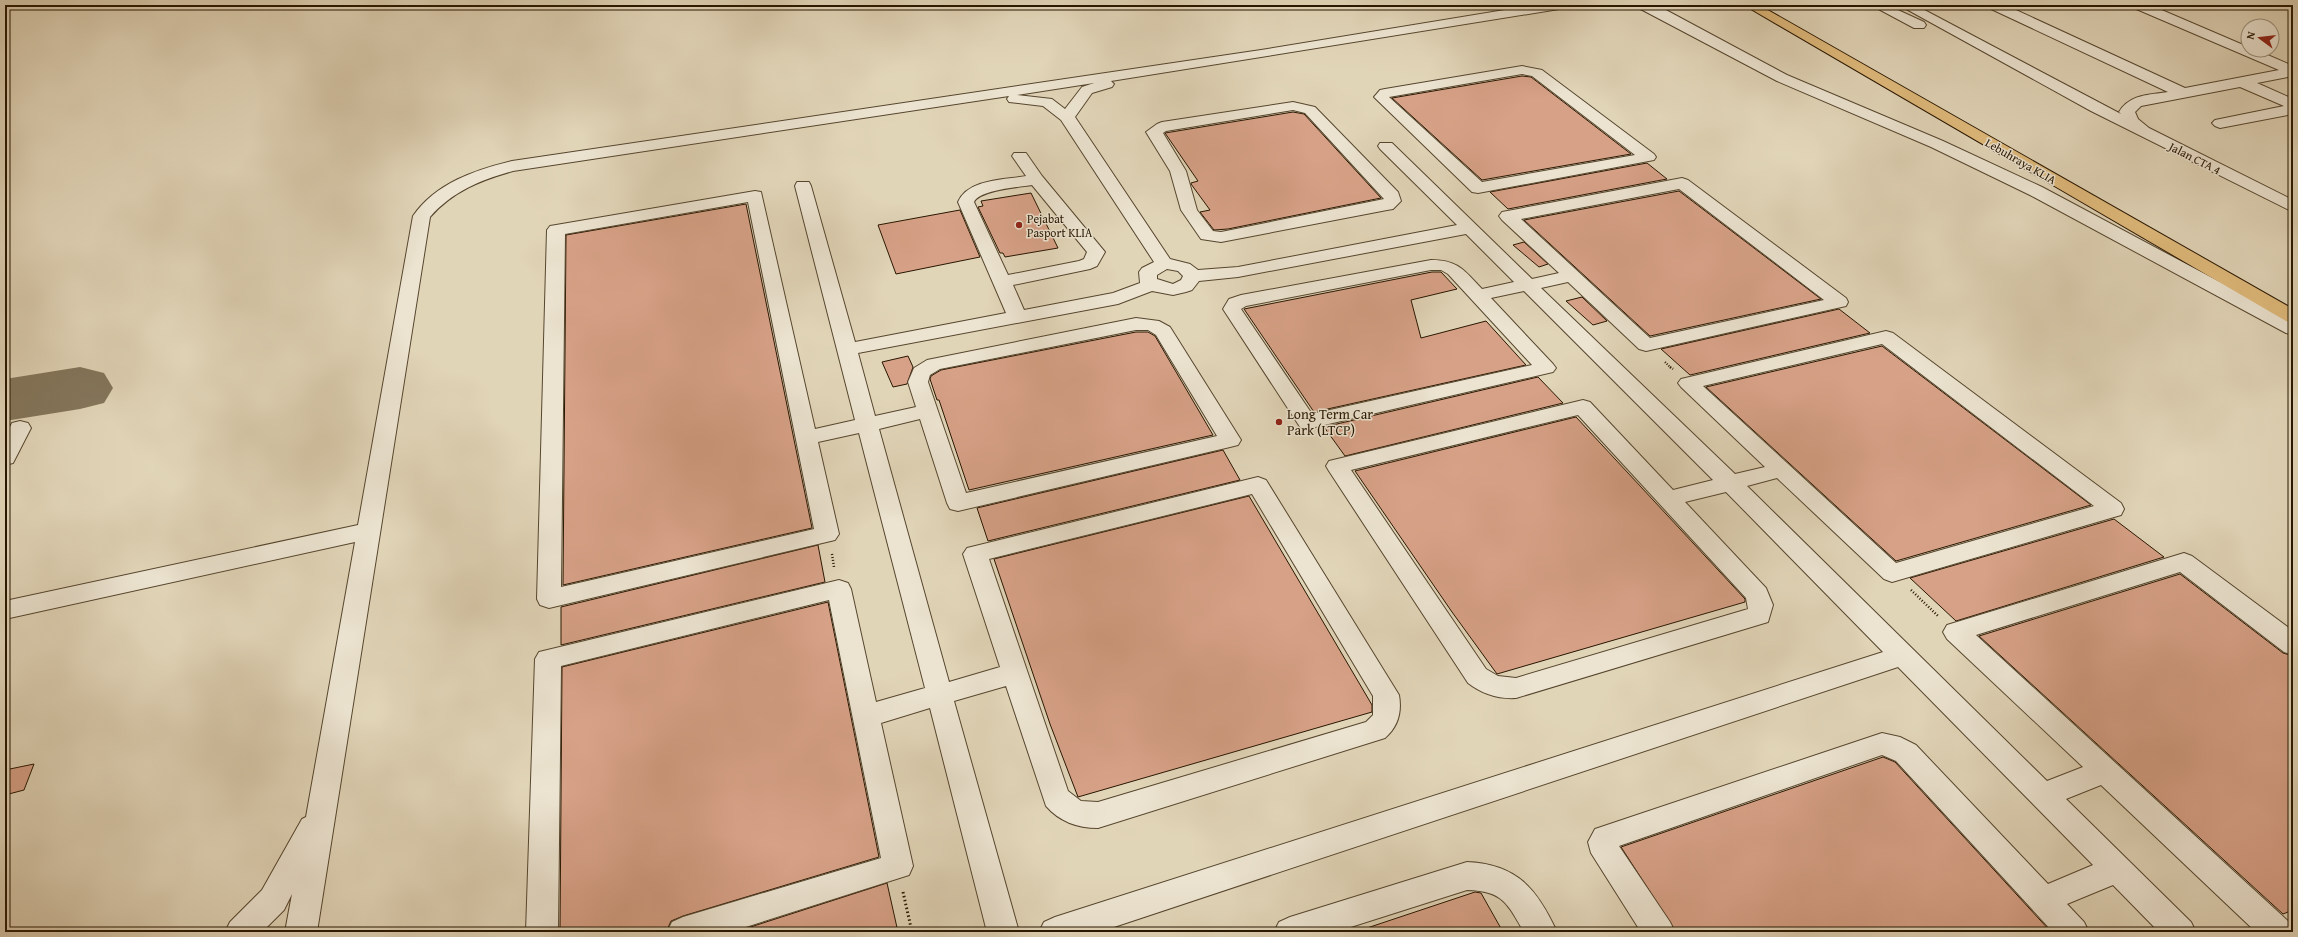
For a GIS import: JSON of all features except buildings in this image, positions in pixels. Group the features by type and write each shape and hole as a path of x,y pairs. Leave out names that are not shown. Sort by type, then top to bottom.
{"main road":[{"name":"Lebuhraya KLIA","path":"1750,5 2293,317"}],"street":[{"path":"1536,10 1559,5"},
{"path":"301,932 422,216 435,200 462,183 483,174 512,166 801,121 1261,54 1575,5"},
{"path":"1639,5 1659,12 1782,78 1937,144 2036,191 2293,329"},
{"path":"1672,5 1677,13 1686,21 1721,44"},
{"path":"1877,5 2096,108"},
{"path":"1905,5 2096,108"},
{"path":"1994,5 2183,94"},
{"path":"2139,5 2293,71"},
{"path":"2169,5 2240,35"},
{"path":"2280,51 2293,57"},
{"path":"1067,117 1088,90 1098,86 1218,65 1261,54"},
{"path":"1526,70 1537,73 1648,158 1478,188 1425,139 1382,99 1381,95 1526,70"},
{"path":"2147,134 2128,116 2127,112 2131,105 2293,71"},
{"path":"2242,82 2293,105"},
{"path":"801,121 854,119 1014,99 1047,102 1067,117 1164,264"},
{"path":"1381,147 1393,201 1391,204 1215,237 1205,233 1189,210 1178,171 1154,132 1162,127 1297,106 1310,110 1381,147 1529,284 2180,932"},
{"name":"Jalan CTA 4","path":"2096,108 2293,207"},
{"path":"2220,123 2293,109"},
{"path":"1381,147 1425,139"},
{"path":"1002,282 1084,265 1095,257 1096,252 1093,246 1036,179 1020,156"},
{"path":"1017,316 966,202 969,195 980,189 1036,179"},
{"path":"1682,183 1839,302 1646,345 1508,216 1682,183"},
{"path":"803,186 1003,932"},
{"path":"755,196 827,534 549,598 556,230 755,196"},
{"path":"1192,276 1238,272 1470,228"},
{"path":"1164,264 1188,269 1192,276 1189,284 1178,289 1163,289 1151,284 1148,281 1148,272 1164,264"},
{"path":"1438,264 1450,266 1478,295 1546,368 1307,422 1232,309 1236,303 1438,264"},
{"path":"1478,295 1572,276"},
{"path":"847,348 1118,298 1151,284"},
{"path":"1143,324 1152,325 1163,331 1230,440 958,503 928,411 918,382 918,376 926,367 1143,324"},
{"path":"1886,337 2113,509 1892,573 1688,383 1886,337"},
{"path":"1583,407 1668,499 1755,592 1760,600 1762,608 1759,615 1516,688 1506,689 1493,686 1477,676 1337,466 1583,407"},
{"path":"807,438 928,411"},
{"path":"5,458 20,428"},
{"path":"1668,499 1781,470"},
{"path":"1258,485 1386,695 1388,706 1383,724 1374,730 1098,815 1084,815 1072,812 1056,797 1015,673 975,554 1258,485"},
{"path":"5,610 368,531"},
{"path":"2278,932 1956,632 2184,562 2293,645"},
{"path":"542,932 548,660 839,589 898,866 682,932"},
{"path":"1055,932 1902,656"},
{"path":"866,716 1015,673"},
{"path":"1659,932 1606,853 1603,842 1605,838 1882,744 1894,747 1906,753 2073,932"},
{"path":"2043,796 2105,771"},
{"path":"241,932 273,900 321,813"},
{"path":"2043,900 2117,869"},
{"path":"1290,932 1467,876 1479,875 1495,877 1518,894 1541,932"},
{"path":"2284,932 2293,928"}],"path":[{"path":"1646,345 1688,383"},
{"path":"827,534 839,589"},
{"path":"1892,573 1956,632"},
{"path":"898,866 912,932"}],"taxiway":[{"path":"5,400 80,388"}],"place":[{"name":"Pejabat Pasport KLIA","path":"1019,225"},
{"name":"Long Term Car Park (LTCP)","path":"1279,422"}]}
